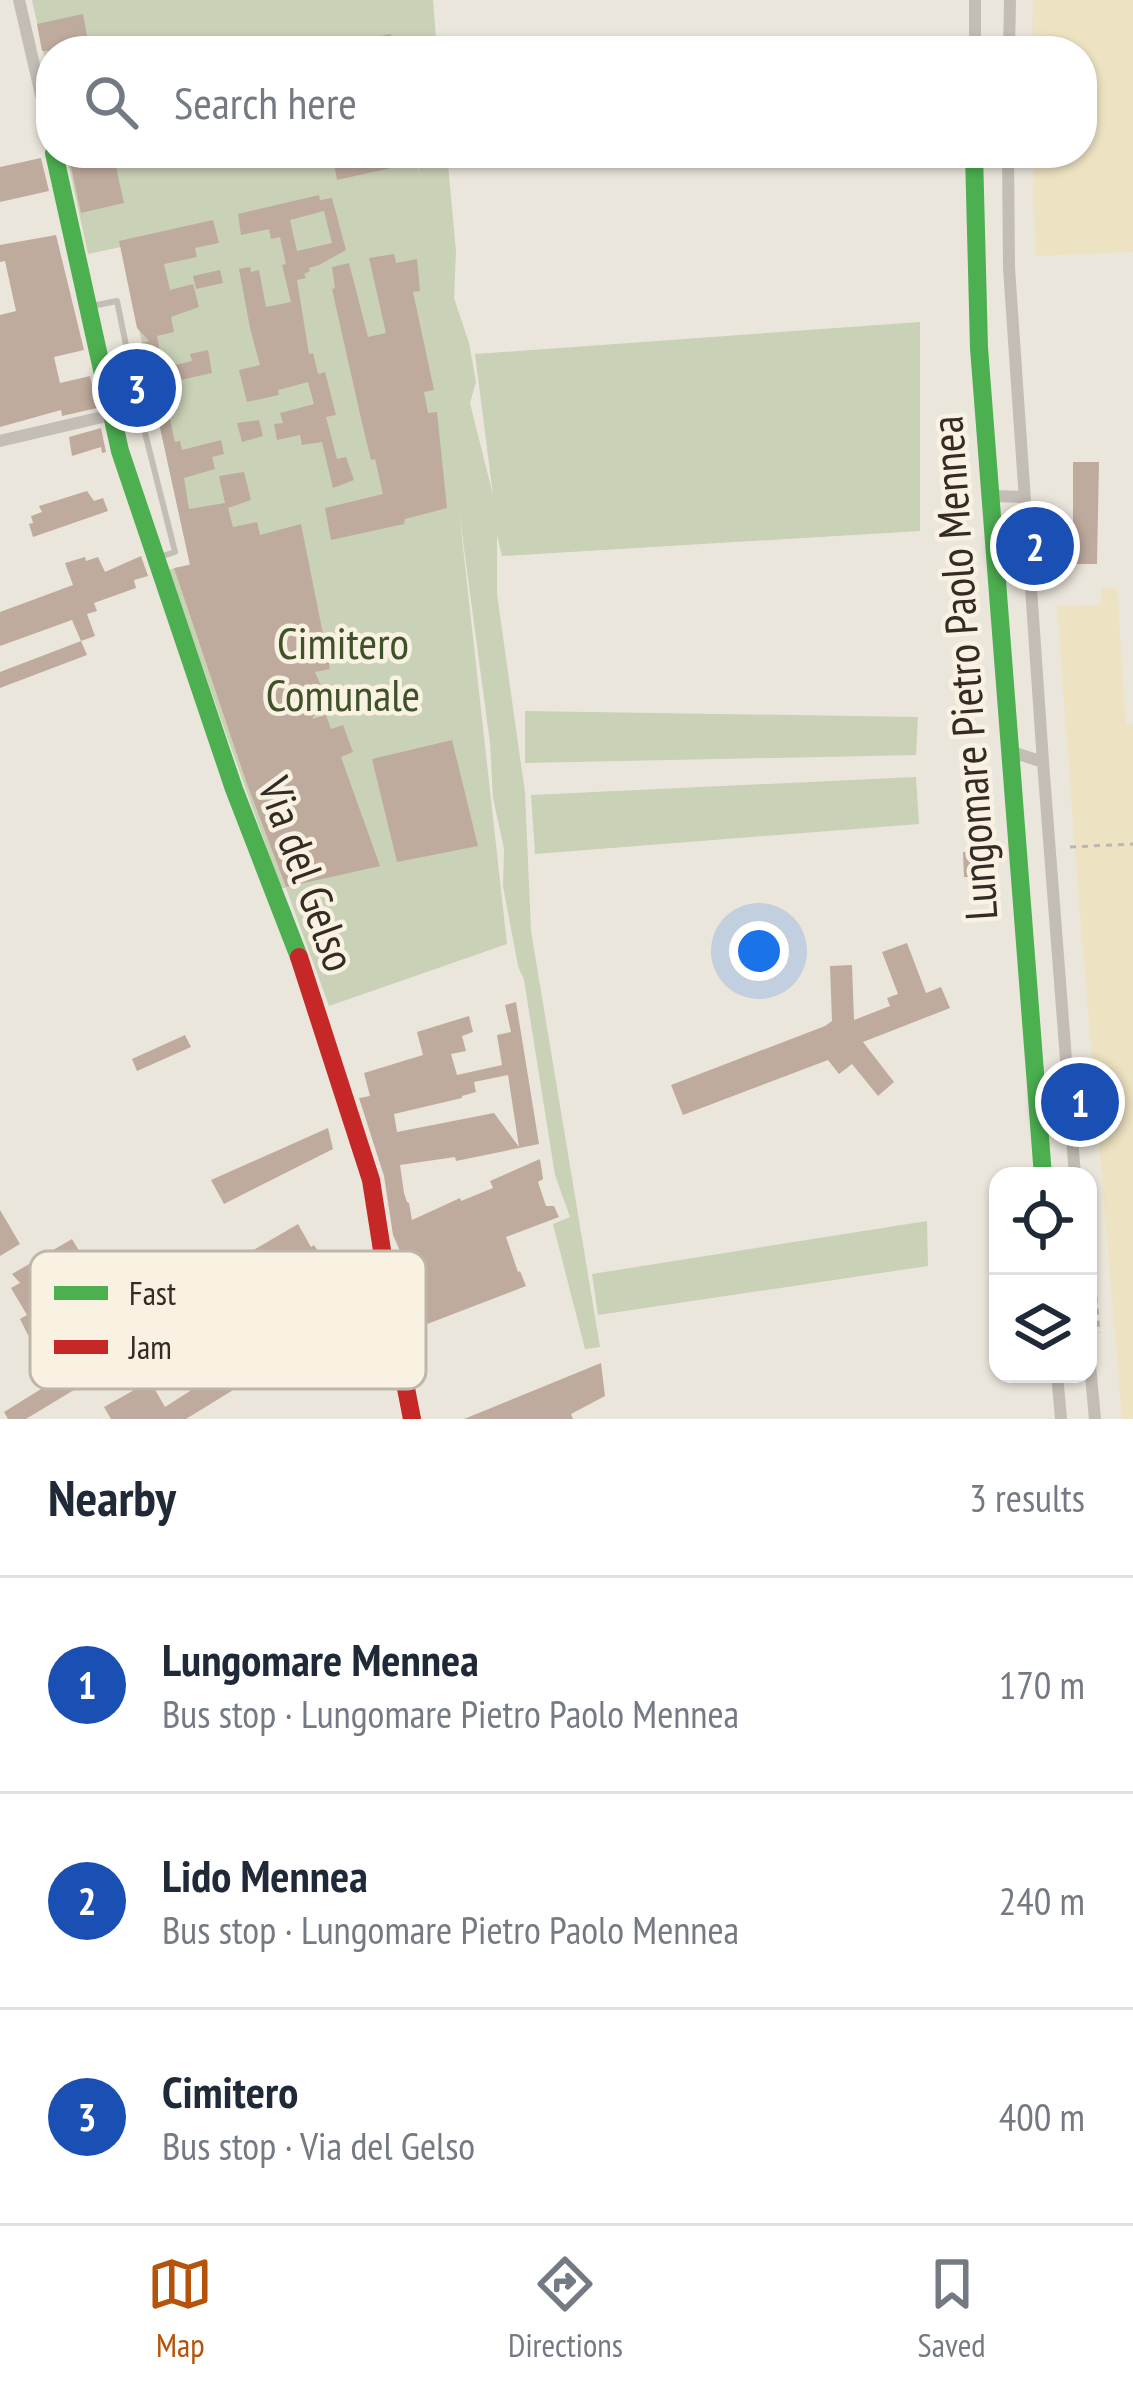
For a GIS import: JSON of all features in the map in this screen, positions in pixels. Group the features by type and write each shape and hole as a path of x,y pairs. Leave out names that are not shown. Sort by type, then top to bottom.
{"street":[{"path":"19,0 36,73"},
{"path":"975,0 975,36"},
{"path":"1009,36 1010,0"},
{"name":"Via del Gelso","path":"57,168 111,415 234,789 302,966 371,1180 382,1251"},
{"name":"Lungomare Pietro Paolo Mennea","path":"974,168 979,347 1041,1167"},
{"name":"Lungomare Pietro Paolo Mennea","path":"1008,168 1009,268 1024,496 1075,1167"},
{"path":"0,441 111,415"},
{"path":"990,496 1024,496"},
{"path":"1010,751 1043,762"},
{"path":"1037,1095 1069,1094"},
{"path":"1058,1383 1061,1419"},
{"path":"1095,1383 1095,1419"},
{"name":"Via del Gelso","path":"406,1389 412,1419"}],"lane":[{"path":"88,306 117,301 175,552 155,559"},
{"path":"111,415 139,409"}],"path":[{"path":"1070,847 1133,844"}],"green space":[{"path":"32,0 433,0 436,36 40,36"},
{"name":"Cimitero Comunale","path":"69,168 418,168 419,174 419,168 448,168 456,252 454,298 469,343 476,382 470,403 493,495 475,354 920,322 920,531 502,556 497,535 497,594 525,793 531,931 600,1347 585,1349 553,1224 570,1217 555,1175 524,980 503,886 504,849 493,798 459,511 507,944 329,1006 286,888 281,888 168,570 190,564 121,247 88,254"},
{"path":"525,711 918,717 916,755 525,763"},
{"path":"916,777 919,824 535,854 531,795"},
{"path":"927,1221 928,1266 598,1315 592,1274"}],"sand":[{"path":"1033,0 1133,0 1133,252 1035,256 1033,168 1097,168 1097,36 1032,36"},
{"path":"1102,587 1117,588 1126,724 1133,725 1133,1419 1122,1419 1057,606 1100,605"}],"building":[{"path":"83,14 87,36 39,36 37,24"},
{"path":"36,159 49,191 0,202 0,167"},
{"path":"71,168 116,168 124,203 81,213"},
{"path":"335,168 391,168 337,180"},
{"path":"319,195 320,200 332,198 346,250 309,268 306,278 297,280 309,354 313,353 318,374 325,372 336,415 326,417 337,459 346,457 354,480 333,488 322,442 302,445 300,435 277,440 274,424 283,423 280,413 314,404 308,382 247,402 239,370 260,365 239,269 259,270 266,307 291,302 280,237 271,239 269,229 241,235 238,214","holes":["324,211 332,243 297,251 290,220"]},
{"path":"213,220 219,243 195,248 197,257 164,264 170,290 193,284 199,307 171,317 174,332 157,336 163,368 192,361 190,354 208,350 212,373 162,384 164,393 153,395 141,343 149,341 137,328 119,241"},
{"path":"56,235 84,350 54,357 60,383 90,376 97,408 62,416 61,410 0,427 0,315 16,311 5,261 0,262 0,245"},
{"path":"394,254 396,263 417,259 420,291 413,292 434,390 424,392 428,413 437,412 447,508 405,519 404,524 331,540 325,508 383,494 362,423 332,289 332,267 349,263 368,337 386,333 369,258"},
{"path":"220,270 223,283 196,289 193,276"},
{"path":"168,411 175,442 180,441 182,450 221,440 224,454 212,457 215,469 184,478 189,509 225,503 219,476 244,472 251,500 228,508 233,527 257,522 260,535 301,524 330,669 315,672 325,695 312,719 326,715 331,729 343,725 353,752 341,757 380,866 286,887 174,568 190,565 157,414"},
{"path":"259,420 263,436 242,442 237,423"},
{"path":"101,428 106,452 101,447 72,456 69,437"},
{"path":"1073,462 1099,462 1097,564 1073,564"},
{"path":"87,491 94,501 103,498 108,511 33,537 29,524 33,523 31,516 42,512 39,506"},
{"path":"141,556 148,576 134,580 136,588 94,603 97,611 87,614 95,636 81,641 72,620 0,646 0,612 73,585 65,563 98,557 105,572"},
{"path":"81,641 87,655 0,688 0,672"},
{"path":"452,740 478,846 397,862 372,759"},
{"path":"975,851 977,877 964,877 963,852"},
{"path":"907,943 926,993 941,987 950,1008 863,1042 894,1082 878,1096 852,1064 839,1074 828,1060 683,1115 671,1085 832,1021 830,966 852,965 854,1020 890,1006 887,998 898,994 882,952"},
{"path":"516,1002 539,1144 456,1161 455,1157 400,1165 404,1193 412,1220 493,1188 490,1181 540,1159 543,1179 538,1182 546,1206 554,1206 559,1217 506,1237 526,1286 426,1324 426,1251 400,1251 393,1235 384,1176 359,1098 370,1096 364,1073 423,1055 417,1032 469,1016 473,1032 462,1036 466,1051 451,1054 457,1075 502,1065 497,1035 511,1032 505,1005","holes":["508,1075 519,1147 494,1113 397,1132 394,1114 462,1098 476,1092 474,1082"]},
{"path":"185,1035 191,1047 137,1071 132,1059"},
{"path":"328,1128 333,1149 224,1204 211,1180"},
{"path":"0,1210 20,1244 0,1256"},
{"path":"298,1224 318,1251 252,1251"},
{"path":"72,1239 79,1251 51,1251"},
{"path":"30,1264 28,1335 20,1319 27,1315 11,1288 20,1283 12,1274"},
{"path":"601,1363 605,1396 571,1414 573,1419 464,1419"},
{"path":"41,1389 75,1389 26,1419 8,1419 4,1412"},
{"path":"136,1389 155,1389 165,1407 190,1391 235,1389 186,1419 111,1419 104,1407"}],"traffic: fast":[{"path":"57,168 120,451 234,789 299,957"},
{"path":"974,168 979,348 1042,1167"}],"traffic: jam":[{"path":"299,957 371,1180 382,1251"},
{"path":"406,1389 412,1419"}],"place":[{"name":"Cimitero","path":"137,388"},
{"name":"Lido Mennea","path":"1035,546"},
{"name":"Lungomare Mennea","path":"1080,1102"}]}
